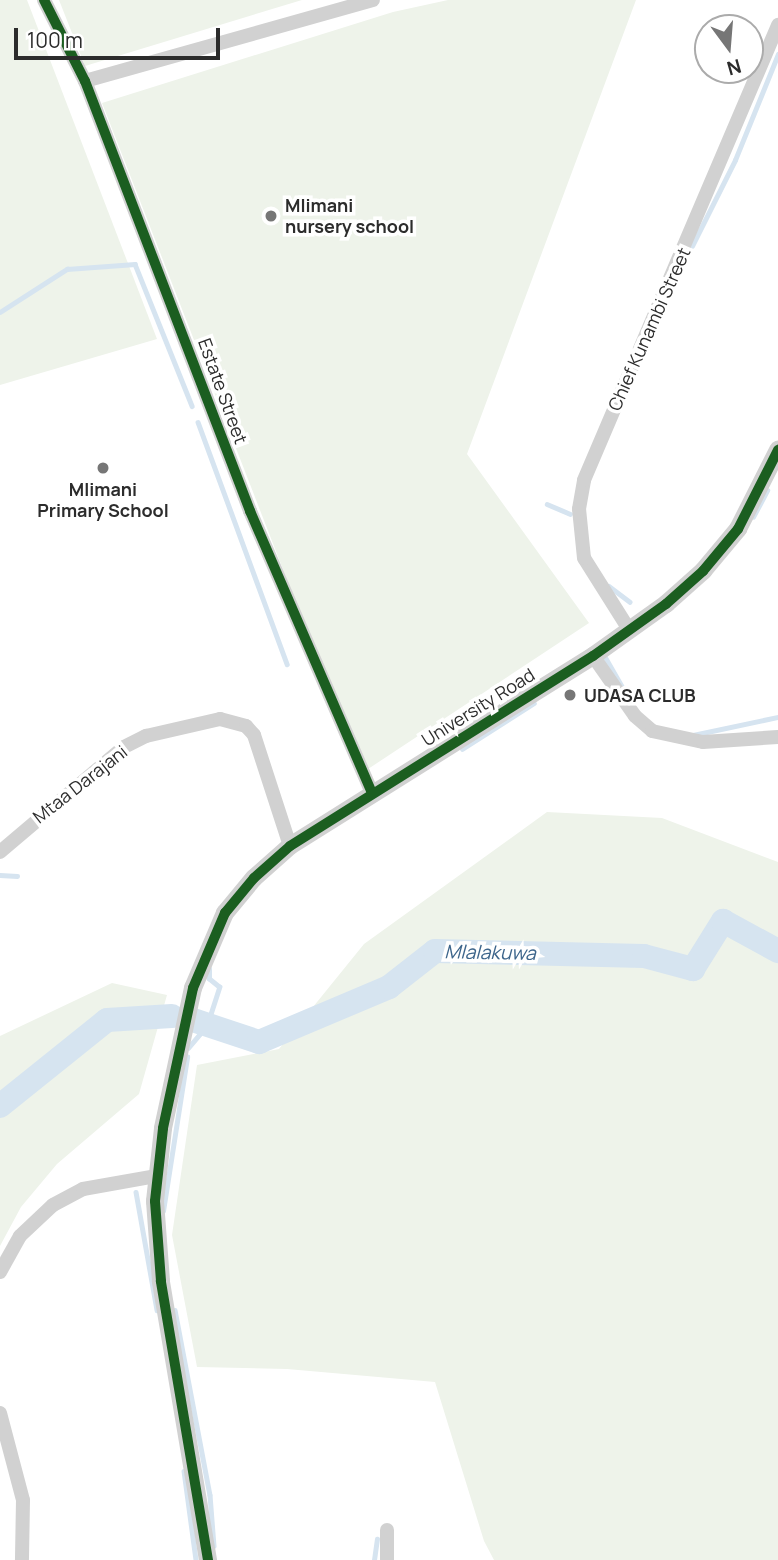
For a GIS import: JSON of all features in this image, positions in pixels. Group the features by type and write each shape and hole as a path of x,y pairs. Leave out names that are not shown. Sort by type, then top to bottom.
{"street":[{"name":"Estate Street","path":"44,0 85,81 250,511 372,793"},
{"path":"85,81 373,0"},
{"name":"Chief Kunambi Street","path":"630,631 584,558 579,509 584,480 778,25"},
{"name":"University Road","path":"208,1560 161,1280 157,1176 179,1048 193,988 225,913 254,877 290,846 593,656 630,631 703,571 738,529 778,450"},
{"path":"593,656 641,724 652,731 703,742 778,737"},
{"name":"Mtaa Darajani","path":"0,852 124,747 146,736 220,719 246,726 254,735 290,846"},
{"path":"0,1272 20,1236 52,1205 83,1189 157,1176"},
{"path":"0,1413 23,1500 22,1560"},
{"path":"387,1530 387,1560"}],"shaded area":[{"path":"0,0 27,0 157,339 0,385"},
{"path":"59,0 302,0 85,66"},
{"path":"448,0 636,0 467,454 589,623 362,773 102,103 393,12"},
{"path":"547,812 662,818 778,862 778,1560 494,1560 484,1541 435,1382 287,1369 197,1367 172,1235 197,1065 279,1049 364,944"},
{"path":"112,983 167,995 139,1094 57,1164 21,1207 0,1246 0,1036"}],"waterway":[{"path":"692,246 735,160 778,54"},
{"path":"672,290 689,252"},
{"path":"0,312 67,269 135,264 192,406"},
{"path":"198,422 287,664"},
{"path":"753,517 767,491"},
{"path":"547,504 570,514"},
{"path":"609,586 630,602"},
{"path":"603,653 623,688"},
{"path":"462,749 534,703"},
{"path":"693,735 778,717"},
{"path":"0,875 17,876"},
{"name":"Mlalakuwa","path":"193,1020 259,1042 389,987 435,951 644,956 693,969 723,921 778,951"},
{"path":"188,1048 207,1025 219,987 209,979 209,969"},
{"path":"172,1016 182,1018"},
{"path":"0,1106 107,1020 172,1016"},
{"path":"163,1211 187,1057"},
{"path":"136,1192 157,1310"},
{"path":"175,1310 210,1495 214,1546"},
{"path":"184,1471 196,1560"},
{"path":"374,1560 377,1539"}],"cycle path":[{"path":"44,0 85,81 250,511 372,793"},
{"path":"208,1560 161,1281 155,1201 163,1128 193,988 225,913 254,878 290,846 593,656 666,604 703,571 738,529 778,450"}],"place":[{"name":"Mlimani nursery school","path":"271,216"},
{"name":"Mlimani Primary School","path":"103,468"},
{"name":"UDASA CLUB","path":"570,695"}]}
